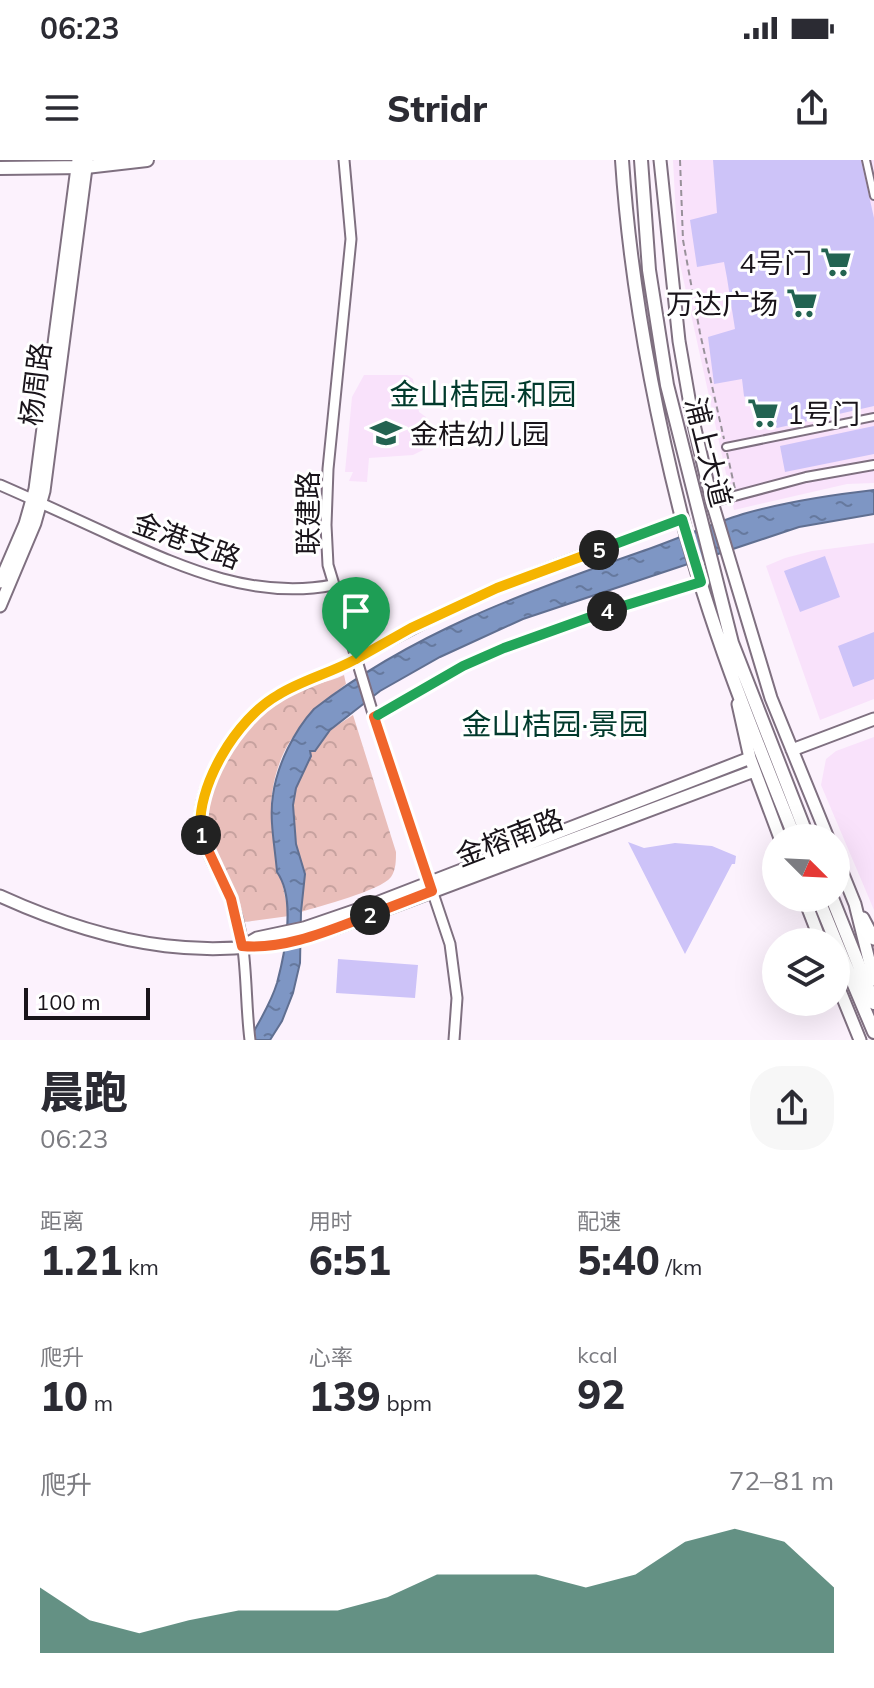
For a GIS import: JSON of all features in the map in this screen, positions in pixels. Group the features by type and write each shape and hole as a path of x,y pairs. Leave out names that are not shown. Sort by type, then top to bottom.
{"main road":[{"path":"0,168 147,160"},
{"name":"浦上大道","path":"622,160 639,326 682,519 734,684 790,824"},
{"name":"浦上大道","path":"641,160 650,281 667,385 732,643 802,824"},
{"path":"660,160 681,354 712,502 771,698 822,824"},
{"name":"杨周路","path":"0,606 37,502 82,163"},
{"name":"杨周路","path":"0,582 37,502"},
{"name":"浦上大道","path":"734,684 750,758 775,824"},
{"path":"792,750 874,719"},
{"path":"430,887 750,758"},
{"name":"金榕南路","path":"0,896 53,919 112,938 173,947 259,948 303,939 430,887 754,771"},
{"path":"850,892 874,939"},
{"path":"855,904 874,980"},
{"path":"838,912 874,1003"},
{"path":"850,975 874,1032"},
{"path":"850,1015 860,1040"}],"street":[{"name":"联建路","path":"344,160 351,239 326,497 327,553 333,585 374,717 450,944 457,998 454,1040"},
{"path":"866,160 874,196"},
{"path":"726,447 874,417"},
{"path":"712,502 806,477 874,465"},
{"name":"金港支路","path":"0,485 165,560 223,580 278,589 306,590 333,585"},
{"path":"250,1040 242,946 231,899 202,838 200,813 221,758 238,732 266,702 356,659 411,628 497,588 682,519"},
{"path":"374,717 463,666 504,648 597,614 701,582"}],"path":[{"path":"680,160 683,240 736,495"}],"shaded area":[{"name":"万达广场","path":"673,160 874,160 874,483 847,484 734,510 678,255"},
{"name":"金桔幼儿园","path":"364,375 407,375 413,379 419,412 426,417 423,450 413,455 369,458 367,482 349,481 353,472 345,472 352,397"},
{"path":"874,543 874,699 820,720 766,566 812,551"},
{"path":"874,737 874,910 850,853 850,824 838,824 821,785 826,759 836,751"}],"green space":[{"path":"344,675 346,684 316,709 293,737 284,752 273,787 271,816 277,871 289,916 244,922 240,903 235,902 206,834 210,794 218,773 243,734 275,703 298,690"},
{"path":"353,715 396,852 395,868 391,877 375,888 301,912 305,874 297,850 293,805 296,788 311,756 310,750 315,750 330,730"}],"water":[{"path":"874,490 874,514 799,527 523,619 440,657 380,691 330,730 315,751 310,751 311,756 296,788 293,805 296,844 305,874 300,963 293,993 282,1021 270,1040 249,1040 277,983 287,926 286,897 277,872 273,833 275,784 288,749 314,709 390,658 512,599 743,514 808,499"}],"building":[{"name":"万达广场","path":"713,160 861,160 874,218 874,406 777,428 744,396 742,379 714,384 708,337 735,329 724,262 697,267 690,220 717,213"},
{"path":"874,426 874,454 785,472 780,446"},
{"path":"825,556 840,597 800,612 784,571"},
{"path":"874,632 874,679 853,687 838,646"},
{"path":"628,842 644,848 675,843 712,846 736,856 735,864 732,864 685,954"},
{"path":"338,959 418,965 415,998 336,993"}],"place":[{"name":"4号门","path":"836,262"},
{"name":"万达广场","path":"802,303"},
{"name":"1号门","path":"763,413"},
{"name":"金桔幼儿园","path":"386,433"}],"district":[{"name":"金山桔园·和园","path":"483,394"},
{"name":"金山桔园·景园","path":"555,724"}],"route":[{"path":"682,519 701,582 597,614 504,648 463,666 374,717 432,891 303,939 259,948 242,946 231,899 202,838 200,813 205,795 221,758 238,732 266,702 356,659 411,628 497,588 682,519"}]}
